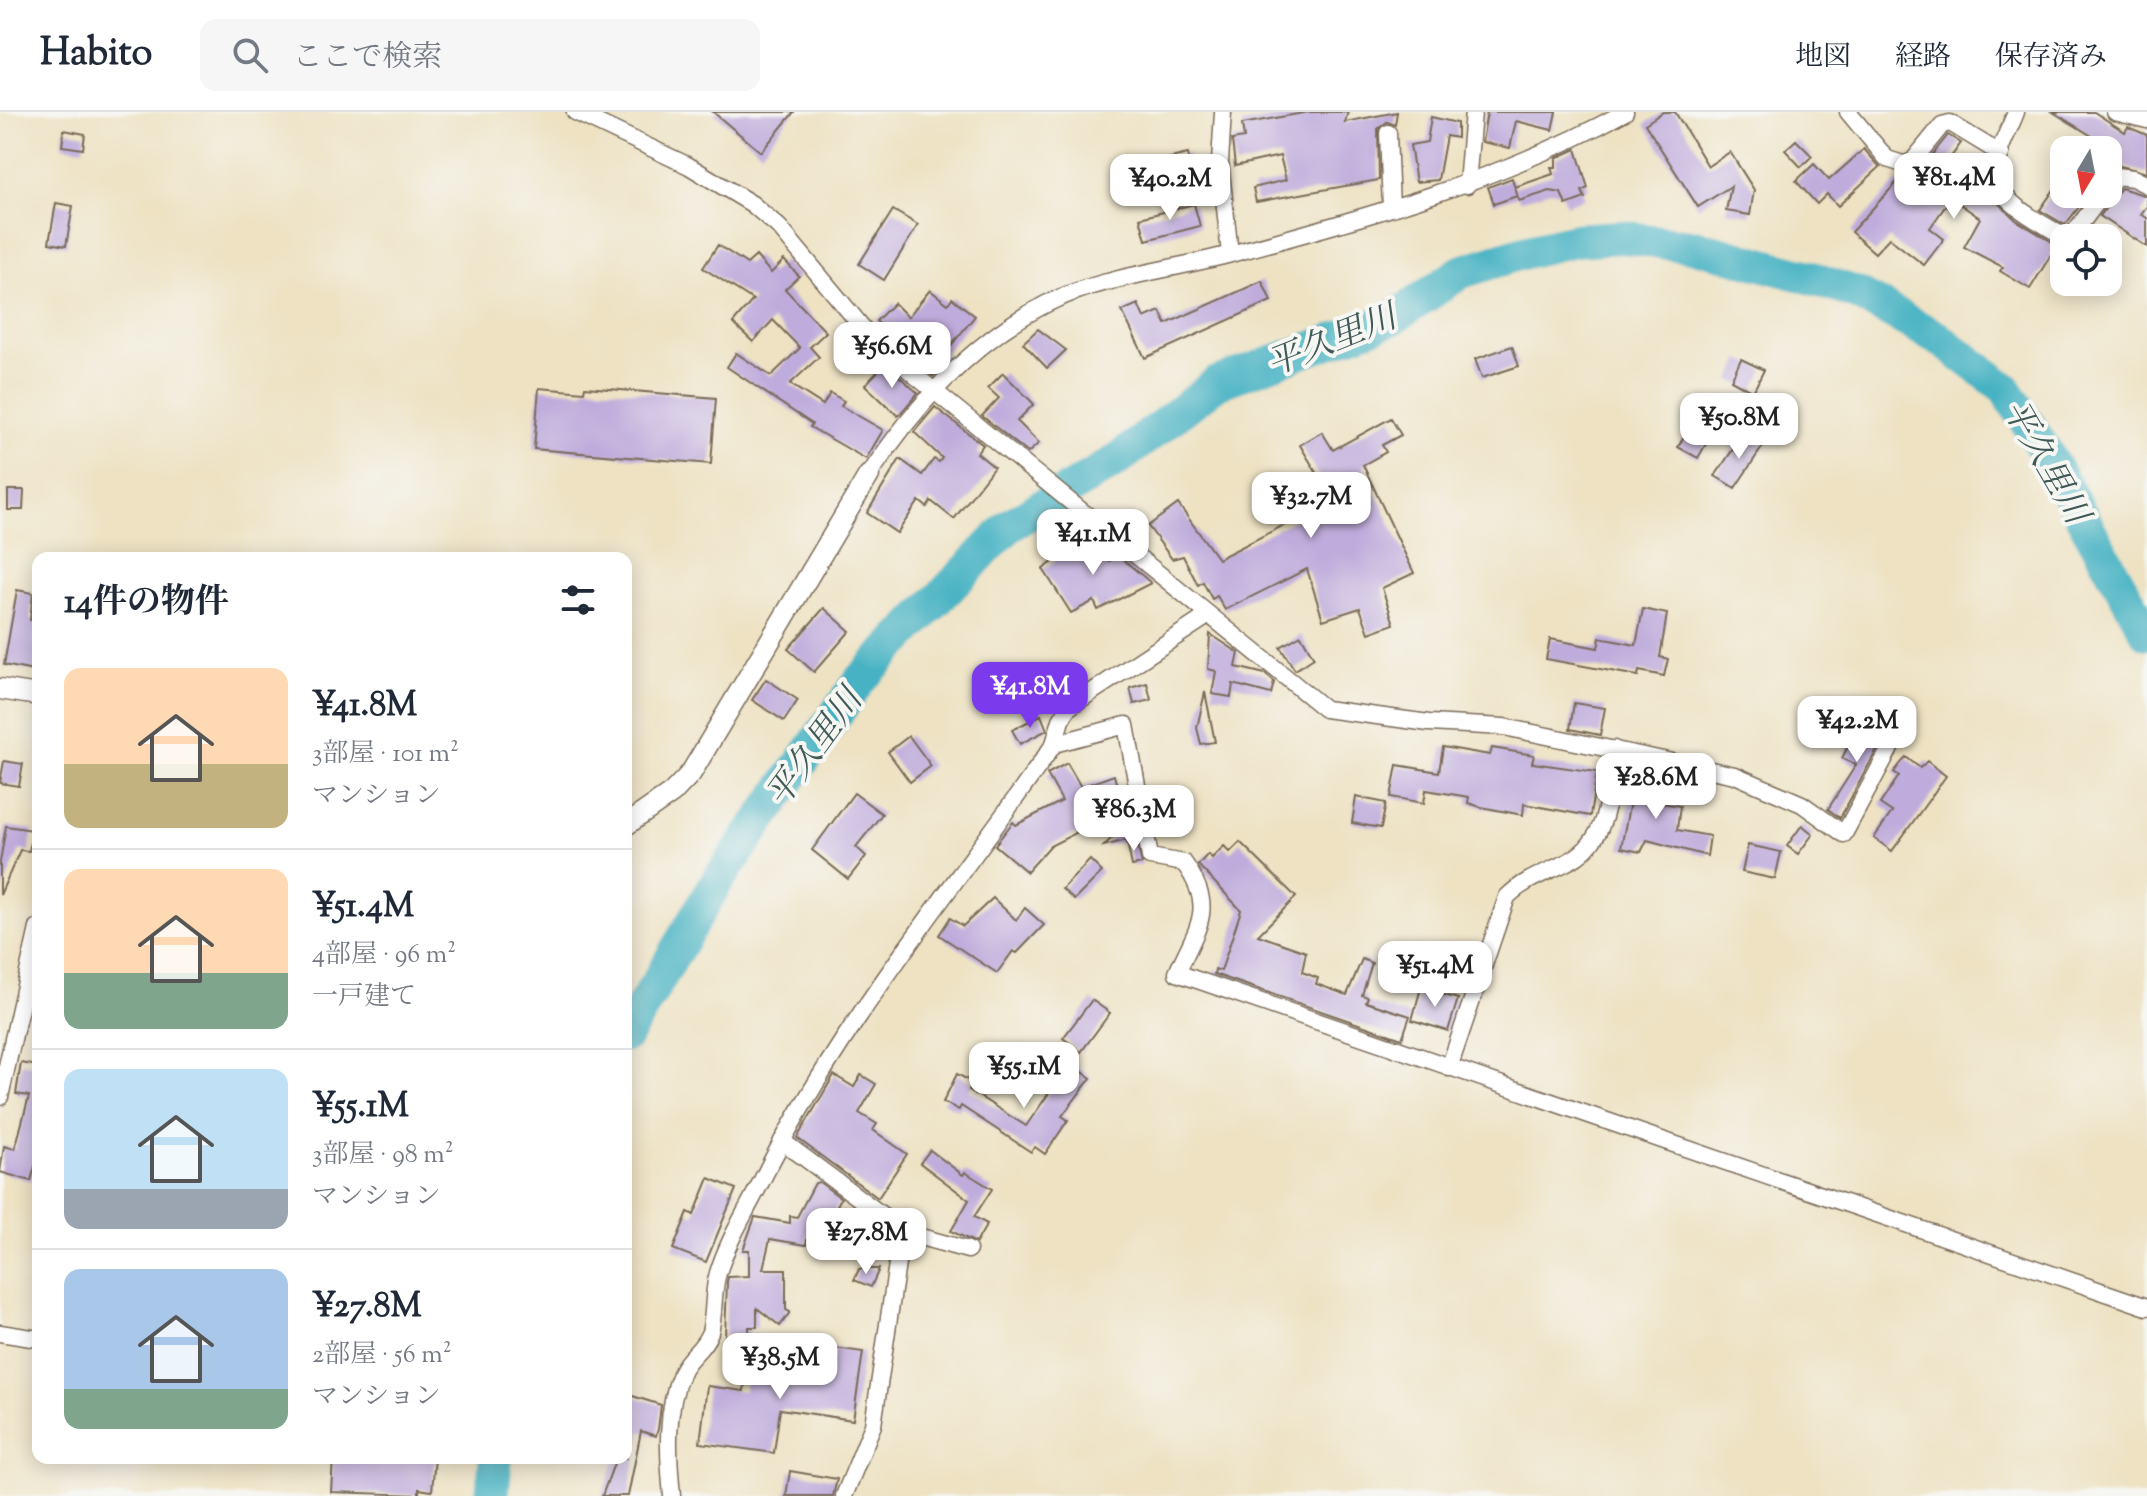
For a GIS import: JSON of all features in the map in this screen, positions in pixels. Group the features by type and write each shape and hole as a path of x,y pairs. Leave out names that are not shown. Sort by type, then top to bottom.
{"street":[{"path":"575,112 689,166 752,204 779,227 867,333 933,391 1107,528 1325,709 1429,723 1504,727 1735,775 1802,804 1844,834 1894,741"},
{"path":"1223,112 1220,162 1230,254"},
{"path":"1467,185 1473,112"},
{"path":"632,821 672,793 691,773 869,475 902,426 933,391 1016,321 1070,293 1230,254 1467,185 1543,153 1625,112"},
{"path":"1848,112 1887,159 1895,163 1912,162 1942,125 1950,123 2001,154"},
{"path":"2016,112 1995,171 1999,188 2009,200 2050,226"},
{"path":"2115,112 2147,120"},
{"path":"1388,133 1391,208"},
{"path":"2122,177 2147,185"},
{"path":"2079,224 2092,208"},
{"path":"672,1496 669,1432 675,1391 684,1367 698,1354 709,1333 718,1274 782,1141 826,1067 927,919 1054,744 1061,720 1069,707 1209,615"},
{"path":"0,689 32,694"},
{"path":"1054,744 1126,725 1150,857 1184,863 1203,895 1202,916 1177,973 2147,1307"},
{"path":"1449,1068 1507,897 1519,885 1573,859 1593,842 1604,820 1614,749"},
{"path":"0,1097 32,955"},
{"path":"782,1141 902,1230 968,1250"},
{"path":"844,1496 873,1425 902,1230"},
{"path":"0,1333 32,1338"}],"building":[{"path":"713,112 794,112 761,152"},
{"path":"1309,112 1348,112 1345,122 1397,112 1395,125 1387,122 1378,129 1379,180 1256,202 1253,188 1286,180 1280,156 1235,166 1232,140 1244,138 1242,124"},
{"path":"1487,112 1556,112 1552,130 1516,121 1510,148 1482,142"},
{"path":"1663,112 1675,112 1708,166 1730,152 1754,190 1750,215 1726,211 1731,186 1698,207 1645,124"},
{"path":"2053,112 2094,112 2125,132 2128,127 2147,135 2147,173 2122,166 2122,136 2092,136"},
{"path":"1431,117 1457,123 1457,138 1446,136 1438,180 1416,182 1410,145 1427,142"},
{"path":"64,130 85,134 83,149 62,146"},
{"path":"1948,135 1961,143 1946,164 1992,197 2016,220 2050,241 2050,256 2030,289 2000,271 2003,267 1964,247 1980,218 1951,198 1930,228 1944,239 1924,265 1889,238 1875,253 1851,232 1897,182 1905,189"},
{"path":"1796,140 1812,156 1801,167 1785,150"},
{"path":"1576,149 1588,188 1582,191 1585,198 1566,205 1561,193 1550,191 1519,201 1515,187 1553,174 1551,167 1556,167 1556,158"},
{"path":"1864,149 1880,167 1838,206 1827,194 1817,204 1796,181 1814,164 1829,180"},
{"path":"1188,154 1193,176 1145,187 1140,165"},
{"path":"1512,178 1517,196 1494,204 1488,187"},
{"path":"2122,188 2147,196 2147,206 2141,214 2147,218 2147,247 2122,231 2122,224 2112,224 2100,216 2106,208 2122,208"},
{"path":"2050,195 2050,208 2078,208 2066,224 2040,210"},
{"path":"56,203 73,206 66,246 49,243"},
{"path":"1194,204 1200,226 1146,240 1140,218"},
{"path":"893,210 918,225 884,280 859,264"},
{"path":"718,245 747,264 756,256 771,273 784,260 799,276 785,289 826,332 810,347 819,357 790,384 823,405 830,393 844,401 841,406 883,430 866,459 810,427 812,424 727,367 736,353 771,376 800,348 773,320 753,342 733,323 753,300 703,268"},
{"path":"1262,281 1271,301 1145,358 1122,311 1138,304 1144,318 1160,311 1166,324"},
{"path":"930,290 948,304 952,298 975,316 944,354 949,359 933,376 876,321 894,303 908,317"},
{"path":"1038,329 1066,350 1047,368 1023,343"},
{"path":"1512,346 1519,366 1482,378 1475,359"},
{"path":"1741,359 1764,370 1753,392 1731,380"},
{"path":"885,364 918,393 898,416 865,385"},
{"path":"1003,373 1034,404 1017,421 1039,443 1028,453 982,416 999,398 988,388"},
{"path":"585,387 716,398 711,464 534,449 539,388 584,392"},
{"path":"1705,398 1726,409 1698,458 1678,447"},
{"path":"935,407 983,445 977,453 994,467 954,519 931,501 927,507 919,501 897,533 867,513 900,459 922,475 934,459 939,462 942,458 914,432"},
{"path":"1391,418 1401,435 1382,445 1386,452 1363,465 1414,573 1382,588 1394,624 1369,633 1360,608 1323,620 1307,569 1225,610 1217,596 1212,599 1203,582 1198,585 1183,556 1172,559 1148,526 1178,504 1218,559 1333,500 1300,445 1322,432 1333,450"},
{"path":"1744,433 1763,446 1735,488 1715,476"},
{"path":"8,490 24,490 23,510 8,510"},
{"path":"1092,535 1109,561 1119,556 1151,583 1098,610 1094,601 1071,613 1043,569"},
{"path":"17,590 32,593 32,671 4,665"},
{"path":"824,608 850,631 814,672 788,649"},
{"path":"1643,609 1667,614 1660,657 1668,659 1664,676 1639,671 1638,676 1546,659 1550,639 1598,648 1600,638 1636,645"},
{"path":"1210,634 1239,653 1236,667 1265,674 1274,682 1271,694 1233,684 1231,697 1212,694 1216,671 1208,669"},
{"path":"1301,635 1314,658 1295,670 1280,647"},
{"path":"766,679 798,700 784,721 752,700"},
{"path":"1147,683 1151,700 1134,704 1130,688"},
{"path":"1205,692 1215,742 1201,744 1197,728"},
{"path":"1574,703 1605,708 1600,735 1570,729"},
{"path":"1041,715 1047,730 1020,744 1012,730"},
{"path":"1860,723 1885,735 1840,818 1828,809 1856,765 1842,758"},
{"path":"909,736 931,766 910,782 888,752"},
{"path":"1443,747 1490,755 1492,748 1534,755 1532,763 1597,772 1590,816 1524,804 1523,815 1468,803 1469,797 1426,790 1424,803 1391,797 1397,765 1439,772"},
{"path":"1906,757 1920,768 1927,761 1946,776 1892,851 1874,838 1892,812 1880,804 1899,776 1894,772"},
{"path":"4,761 23,764 19,786 0,783"},
{"path":"1067,763 1081,787 1114,775 1123,809 1050,846 1027,872 995,845 1013,822 1016,825 1062,801 1047,774"},
{"path":"1627,775 1653,779 1649,801 1680,806 1677,830 1710,836 1707,856 1647,840 1641,852 1621,848 1630,802 1623,801"},
{"path":"854,793 882,814 856,847 866,856 848,879 812,850"},
{"path":"1356,797 1386,803 1381,828 1352,823"},
{"path":"1130,819 1135,838 1104,846"},
{"path":"1802,825 1813,834 1798,854 1787,846"},
{"path":"6,826 32,830 29,851 20,850 0,895 0,862"},
{"path":"1136,840 1142,864 1132,866 1127,842"},
{"path":"1240,842 1296,897 1258,935 1306,952 1302,972 1318,978 1316,984 1347,995 1362,959 1372,963 1362,995 1368,997 1366,1002 1410,1016 1402,1039 1214,974 1215,969 1221,971 1241,910 1198,865 1208,854 1212,858 1224,846 1230,852"},
{"path":"1748,845 1781,852 1775,879 1742,872"},
{"path":"1090,860 1102,872 1074,900 1062,889"},
{"path":"993,898 1016,920 1025,908 1044,925 1017,953 1013,951 997,973 939,935 950,918 963,926"},
{"path":"1421,988 1458,999 1448,1031 1412,1020"},
{"path":"1092,1000 1110,1013 1081,1052 1063,1038"},
{"path":"21,1063 32,1065 31,1181 0,1172 4,1146 15,1149 29,1096 16,1094"},
{"path":"1070,1063 1091,1078 1062,1116 1068,1120 1045,1154 1035,1147 1031,1152 961,1106 959,1110 943,1102 957,1074 973,1083 969,1090 1026,1126"},
{"path":"834,1075 854,1087 861,1075 876,1084 859,1113 877,1124 873,1130 907,1154 878,1198 797,1138"},
{"path":"930,1150 963,1175 965,1172 992,1189 974,1217 987,1224 976,1243 951,1231 969,1200 920,1163"},
{"path":"709,1178 736,1189 706,1262 673,1249 688,1212 694,1215"},
{"path":"819,1182 841,1198 830,1219 813,1211 806,1245 770,1239 763,1269 786,1269 786,1310 790,1312 780,1326 757,1308 757,1327 749,1327 749,1337 725,1336 728,1277 749,1276 749,1250 743,1250 755,1217 790,1223 790,1216 797,1217 815,1183"},
{"path":"840,1235 885,1252 883,1259 834,1250"},
{"path":"859,1269 879,1269 871,1287 854,1280"},
{"path":"835,1348 863,1352 853,1420 780,1409 774,1453 700,1443 707,1386 744,1391 747,1368 801,1375 804,1358 833,1362"},
{"path":"632,1396 661,1405 656,1436 641,1431 628,1496 602,1496 614,1464 632,1464"},
{"path":"333,1464 434,1464 432,1491 419,1489 419,1495 331,1492"},
{"path":"790,1471 837,1479 833,1496 786,1496"}],"waterway":[{"name":"平久里川","path":"632,1025 716,883 861,679 1010,525 1116,461 1217,383 1394,318 1461,272 1528,251 1575,240 1621,237 1699,247 1856,293 1938,338 2005,388 2047,454 2147,633"},
{"name":"平久里川","path":"492,1496 495,1464"}]}
